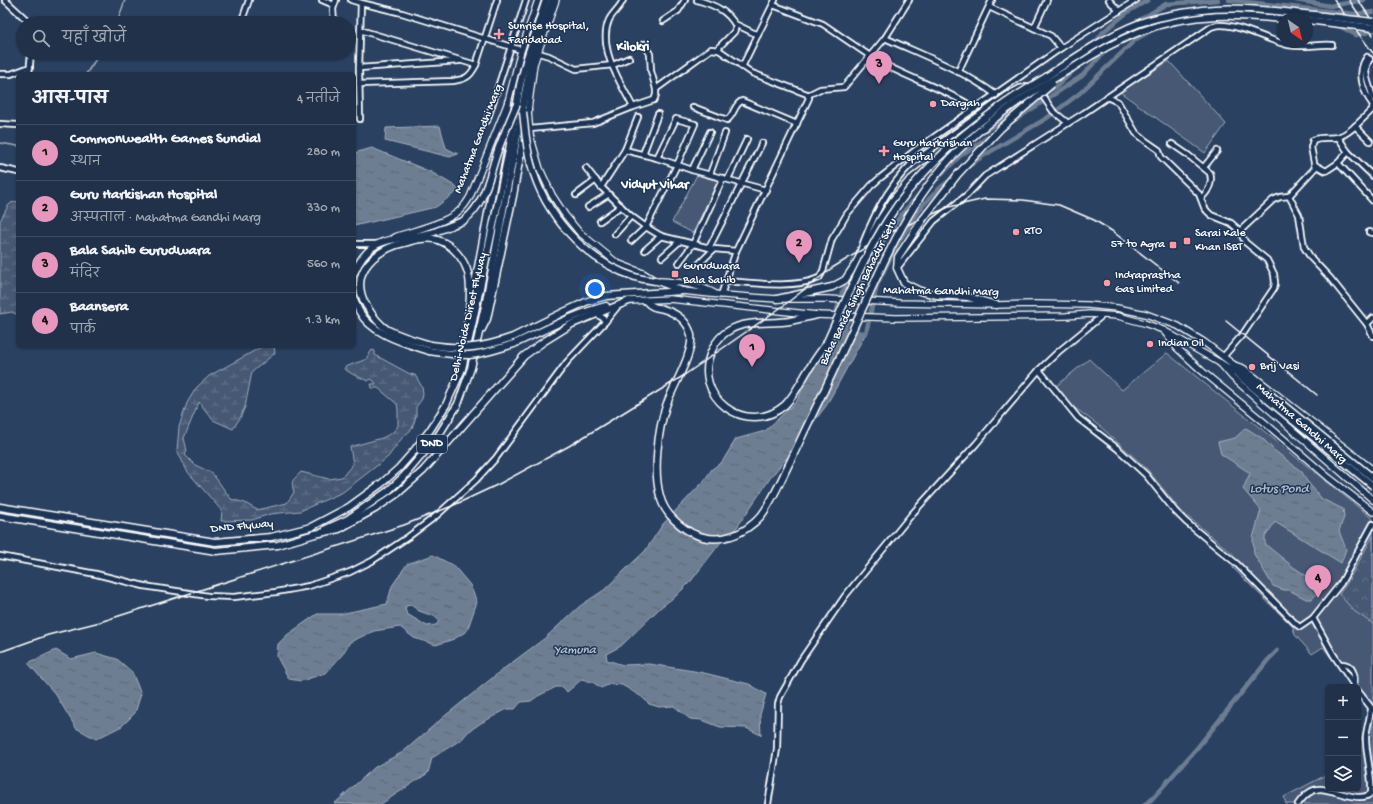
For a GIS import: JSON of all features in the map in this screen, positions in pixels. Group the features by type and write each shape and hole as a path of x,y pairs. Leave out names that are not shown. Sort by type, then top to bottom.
{"highway":[{"path":"356,269 363,256 377,244 389,239 431,233 463,221 481,200 516,104 526,61 546,0"},
{"path":"477,340 487,319 513,196 531,62 552,0"},
{"name":"Baba Banda Singh Bahadur Setu","path":"820,315 790,321 736,326 723,335 713,348 708,363 708,377 710,386 722,404 735,412 757,418 770,414 785,404 794,394 826,344 868,253 881,230 900,202 942,154 993,112 1106,39 1141,23 1174,14 1221,8 1322,15 1373,22"},
{"name":"Baba Banda Singh Bahadur Setu","path":"645,300 652,307 673,313 684,322 690,334 687,358 666,406 659,433 657,478 664,508 675,521 690,532 701,537 713,538 731,536 749,527 760,516 777,488 824,391 888,252 914,205 926,188 965,144 1010,106 1088,57 1147,28 1182,20 1215,16 1277,19"},
{"path":"1313,21 1373,28"},
{"path":"996,305 968,297 937,295 920,291 904,283 897,268 898,257 923,219 958,174 1001,128 1031,101 1072,68"},
{"path":"466,328 492,195 508,102"},
{"name":"Delhi-Noida Direct Flyway","path":"462,368 477,305 509,150 516,104"},
{"path":"525,111 531,164 538,183 557,218 568,232 589,252 612,267 635,277 656,281"},
{"name":"Delhi-Noida Direct Flyway","path":"315,534 348,519 388,490 404,476 438,436 458,404 471,368 525,111"},
{"path":"777,299 828,289 837,286 845,280 893,200 909,182 942,154"},
{"path":"462,368 466,328 470,285 468,273 461,260 451,247 433,239 418,239 385,249 373,259 362,276 360,288 365,302 373,318 387,329 405,337 432,345 449,347 471,348 514,340 589,310 629,301"},
{"path":"356,307 364,318 378,330 398,340 429,351 471,355 490,352 566,311 588,301 606,296 683,291"},
{"path":"315,534 339,529 375,509 398,493 423,471 524,356 572,324 629,301"},
{"path":"1222,360 1235,372 1373,478"},
{"path":"1234,365 1264,393 1373,486"},
{"name":"DND Flyway","path":"0,507 215,542 271,537 311,526 349,507 382,483 399,468 414,452 446,405 462,368"},
{"name":"DND Flyway","path":"0,516 216,551 278,545 315,534"}],"main road":[{"name":"Mahatma Gandhi Marg","path":"389,239 440,222 456,214 463,208 472,192 508,102 521,50 538,0"},
{"name":"Mahatma Gandhi Marg","path":"556,0 534,64 525,111 540,169 552,195 565,215 579,232 617,263 643,273 656,281 683,291 719,295 777,299 827,299 900,303 1088,305 1117,308 1146,314 1178,326 1190,333 1222,360 1232,377 1339,472 1373,500"},
{"path":"656,281 689,284 701,287 719,295"},
{"name":"Mahatma Gandhi Marg","path":"629,301 670,299 820,315 896,318 1066,316 1089,314 1118,316 1163,330 1247,371 1373,470"},
{"path":"1163,330 1177,348 1202,371 1328,477 1373,512"},
{"path":"1339,472 1354,454"}],"street":[{"path":"5,0 22,16"},
{"path":"244,16 249,0"},
{"path":"322,0 334,5"},
{"path":"334,16 334,5 336,0"},
{"path":"351,0 402,13 521,50"},
{"path":"359,84 460,80 467,78 472,73 476,65 497,0"},
{"path":"487,121 526,0"},
{"path":"623,0 620,7 612,14 605,32 605,38 612,65 633,107"},
{"path":"663,21 678,11 685,0"},
{"path":"697,0 722,10 735,24 758,35"},
{"path":"656,89 710,49 719,50 752,73 808,95 820,89 844,87 884,38 909,0"},
{"path":"958,72 992,0"},
{"path":"1034,28 1046,0"},
{"path":"1109,0 1119,11"},
{"path":"726,281 781,284 819,278 823,271 832,239 847,214 872,186 917,149 1061,48 1136,0"},
{"path":"742,67 774,2 823,24 870,56"},
{"path":"360,119 359,68 361,3"},
{"path":"989,7 1051,36 1061,48"},
{"path":"719,50 719,47 736,29 735,24"},
{"path":"897,268 934,222 967,195 985,176 1068,123 1214,25 1233,26 1289,45 1332,45"},
{"path":"360,30 476,65"},
{"path":"884,38 958,72 981,84 996,95"},
{"path":"530,129 593,123 654,100 656,89 651,71 650,54 644,44"},
{"path":"539,53 549,56 576,69 612,65 629,58"},
{"path":"1240,231 1273,200 1280,197 1289,196 1314,171 1315,165 1312,147 1313,140 1338,137 1355,126 1373,108 1363,87 1361,72 1363,63 1369,58 1366,75 1373,98"},
{"path":"29,72 31,60"},
{"path":"359,68 463,61"},
{"path":"880,62 905,75 933,86 975,109"},
{"path":"17,72 30,68"},
{"path":"0,74 16,72"},
{"path":"1014,81 1020,88"},
{"path":"855,265 867,230 874,215 902,174 912,163 996,103 1020,88 1035,85 1053,111 1068,123"},
{"path":"719,295 726,281 736,251 808,101 808,95"},
{"path":"1107,97 1118,102 1136,133 1146,142 1159,150 1161,157 1199,194 1204,207 1212,215 1230,223 1240,231 1245,242 1271,265 1276,283 1274,288 1243,334 1222,360"},
{"path":"693,107 727,120 730,118 738,103 742,101 797,124"},
{"path":"642,154 658,114"},
{"path":"602,187 625,150 638,117"},
{"path":"631,241 646,227 677,165 695,124 676,119 657,158"},
{"path":"0,124 16,125"},
{"path":"1355,126 1370,141"},
{"path":"692,170 710,132"},
{"path":"710,174 724,133"},
{"path":"1338,137 1348,152 1373,176"},
{"path":"679,263 693,244 725,179 747,139"},
{"path":"699,264 712,248 741,183 762,143"},
{"path":"1172,144 1210,173 1210,186 1201,198"},
{"path":"625,150 766,190"},
{"path":"1204,167 1217,151"},
{"path":"1315,165 1326,170 1338,163 1348,152"},
{"path":"1338,163 1373,202"},
{"path":"0,168 16,172"},
{"path":"586,168 602,187 631,216 662,236 712,248 736,251"},
{"path":"576,195 596,180"},
{"path":"588,207 609,194"},
{"path":"1289,196 1299,215 1304,247 1311,258 1330,278 1367,324 1373,336"},
{"path":"600,221 621,206"},
{"path":"615,234 631,216"},
{"path":"645,250 662,236"},
{"path":"662,257 680,241"},
{"path":"356,244 377,244"},
{"path":"0,556 96,574 144,586 221,597 248,596 309,586 350,572 372,561 408,537 454,501 476,480 496,458 567,362 618,306"},
{"path":"596,314 603,318 605,322"},
{"path":"768,804 777,749 778,704 782,692 845,596 912,514 976,444 1039,370 1058,352 1103,315"},
{"path":"1367,324 1373,318"},
{"path":"1039,370 1078,418 1118,449 1146,475 1186,522 1237,564 1300,627 1313,618 1341,583 1373,524"},
{"path":"1313,618 1353,684"},
{"path":"1340,664 1349,666 1355,673 1354,684"},
{"path":"1361,695 1372,709 1366,737 1371,770 1371,792 1365,801 1362,802"},
{"path":"1298,804 1308,793 1320,789 1348,802"}],"green space":[{"path":"1169,61 1226,124 1205,153 1120,92"},
{"path":"697,175 718,181 693,233 672,222"},
{"path":"16,202 16,314 12,312 0,314 0,221 11,203"},
{"path":"259,348 274,348 275,353 252,372 245,407 233,429 213,420 199,402 184,438 187,451 185,455 195,465 212,473 231,499 245,503 257,510 287,503 294,492 292,482 301,472 329,479 342,477 353,464 350,447 382,438 392,433 398,426 397,404 378,388 372,388 371,384 376,384 374,381 371,379 368,381 354,375 344,369 345,367 367,359 372,350 375,351 375,355 410,374 415,375 422,387 423,393 422,399 416,407 416,416 412,429 402,438 388,457 343,492 300,511 270,514 252,520 221,521 222,511 187,471 177,450 179,427 187,403 196,388 209,376"},
{"path":"1167,353 1373,519 1373,804 1286,804 1284,797 1325,776 1325,792 1361,792 1361,740 1369,709 1361,698 1361,684 1351,684 1323,647 1312,654 1295,635 1293,627 1233,568 1233,554 1181,511 1147,469 1102,428 1071,405 1056,386 1089,359 1122,390"},
{"path":"1373,536 1373,624 1354,611 1339,594 1347,583"}],"water":[{"path":"440,126 446,148 458,154 450,157 385,141 386,128"},
{"path":"372,148 431,172 460,189 436,207 356,226 356,152"},
{"name":"Yamuna","path":"832,330 866,333 826,406 803,436 797,448 771,477 733,533 721,542 691,581 677,595 661,607 621,646 606,654 607,660 623,665 649,664 700,672 749,684 766,694 760,715 761,735 746,728 720,727 702,720 690,719 674,706 659,707 649,704 642,697 622,685 610,684 601,688 594,683 582,679 567,692 563,687 556,687 531,701 521,702 515,709 507,709 481,723 468,732 462,739 432,758 428,773 381,804 334,804 375,767 403,752 446,715 545,638 580,606 604,590 645,551 663,524 703,482 712,469 722,462 736,439 765,431 797,401 813,365"},
{"name":"Lotus Pond","path":"1246,428 1262,438 1275,451 1302,472 1306,480 1322,499 1343,509 1344,517 1339,531 1346,549 1341,563 1275,522 1265,537 1265,544 1292,566 1321,586 1319,591 1312,599 1306,599 1289,590 1284,590 1273,586 1254,554 1253,538 1261,510 1243,489 1250,473 1221,454 1218,442 1235,438"},
{"path":"433,555 454,566 470,585 477,602 467,631 454,639 436,645 414,638 400,627 374,631 350,642 342,655 326,673 301,681 289,679 277,657 278,644 287,635 317,614 340,614 387,604 392,586 407,564","holes":["411,605 419,611 436,617 439,621 436,625 427,626 407,614 405,609 406,606"]},
{"path":"56,650 71,659 96,653 117,659 132,672 141,694 135,713 122,726 96,739 76,728 56,695 28,663"}],"waterway":[{"path":"119,16 125,0"},
{"path":"1082,60 1103,32 1129,11 1148,0"},
{"path":"1135,23 1166,4 1218,0"},
{"path":"1229,0 1355,14 1373,12"},
{"path":"1296,0 1330,6 1364,0"},
{"path":"1200,15 1209,12 1240,11"},
{"path":"1338,25 1356,35 1373,31"},
{"path":"965,169 983,156 1047,118 1080,93 1136,39 1154,29"},
{"path":"1013,121 1082,76 1108,48"},
{"path":"87,72 95,60"},
{"path":"1042,95 1056,87 1077,67"},
{"path":"981,133 1019,110"},
{"path":"937,179 961,155 993,134"},
{"path":"0,143 16,146"},
{"path":"939,161 953,149 964,143"},
{"path":"833,328 832,330 866,333 877,285 897,244 923,205 941,187 953,178"},
{"path":"844,330 865,276 883,242 893,226 918,196"},
{"path":"835,317 842,292 859,267"},
{"path":"1145,804 1151,800 1197,748 1268,660 1277,651"}],"tunnel":[{"path":"1367,57 1373,52"}],"railway":[{"path":"1334,0 1373,53"},
{"path":"1349,0 1373,35"},
{"path":"1358,0 1373,22"},
{"path":"0,652 48,635 100,622 404,525 452,506 499,484 569,446 683,376 783,306 832,268 891,232 949,207 985,199 1023,200 1059,205 1094,220 1112,231 1179,283"},
{"path":"1226,321 1317,395"}],"place":[{"name":"Sunrise Hospital, Faridabad","path":"499,34"},
{"name":"Bala Sahib Gurudwara","path":"879,84"},
{"name":"Dargah","path":"933,104"},
{"name":"Guru Harkrishan Hospital","path":"884,151"},
{"name":"RTO","path":"1016,232"},
{"name":"Sarai Kale Khan ISBT","path":"1187,241"},
{"name":"57 to Agra","path":"1173,245"},
{"name":"Guru Harkishan Hospital","path":"799,263"},
{"name":"Gurudwara Bala Sahib","path":"675,274"},
{"name":"Indraprastha Gas Limited","path":"1107,283"},
{"name":"Indian Oil","path":"1150,344"},
{"name":"Commonwealth Games Sundial","path":"752,367"},
{"name":"Brij Vasi","path":"1252,367"},
{"name":"Baansera","path":"1318,598"}],"district":[{"name":"Kilokri","path":"633,47"},
{"name":"Vidyut Vihar","path":"655,185"}]}
